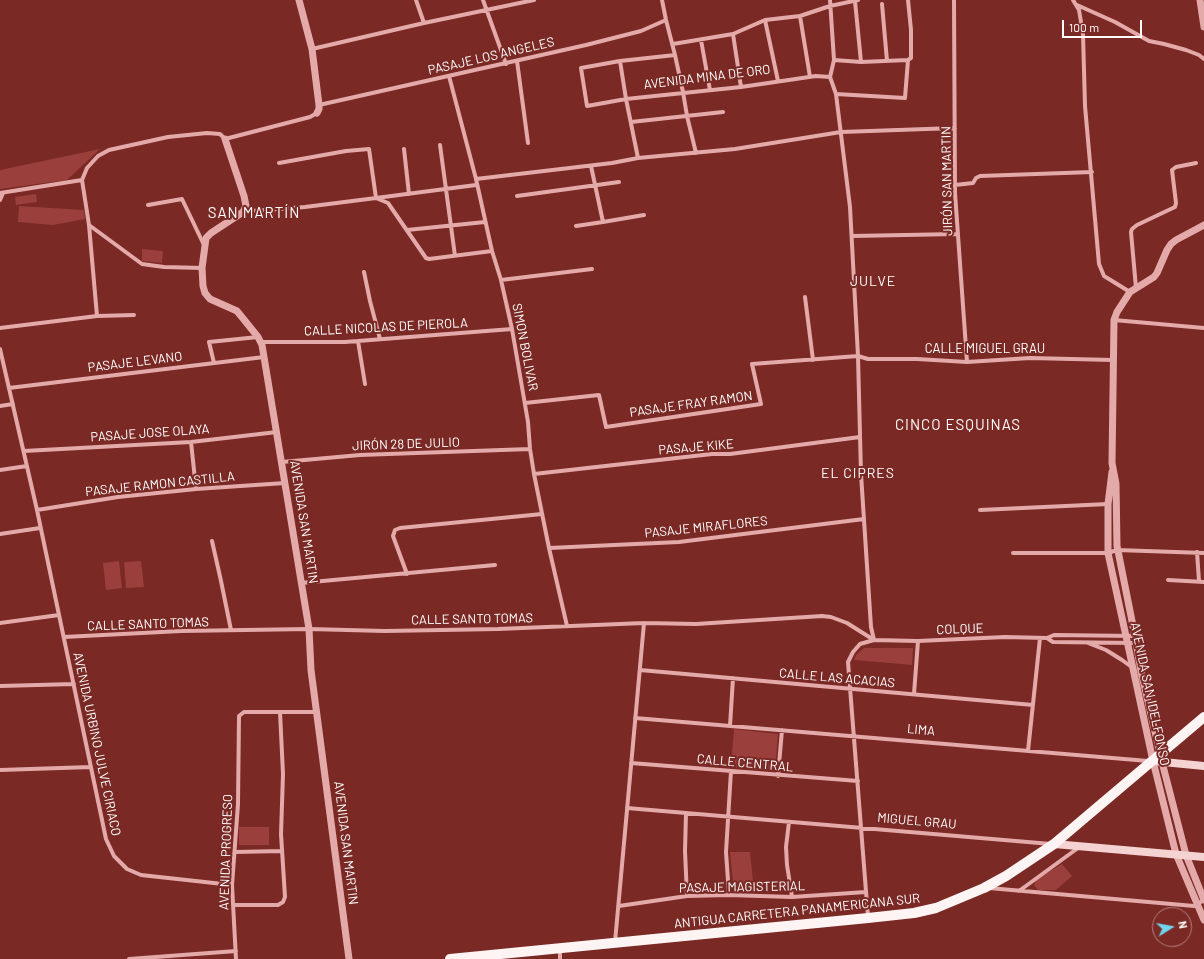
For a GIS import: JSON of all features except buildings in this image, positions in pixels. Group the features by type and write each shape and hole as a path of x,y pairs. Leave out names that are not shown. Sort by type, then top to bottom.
{"highway":[{"name":"ANTIGUA CARRETERA PANAMERICANA SUR","path":"450,959 868,918 914,913 936,908 984,888 1006,876 1054,844 1158,759 1204,716"}],"main road":[{"name":"LIMA","path":"1158,759 1204,766"},
{"name":"MIGUEL GRAU","path":"1054,844 1204,857"}],"street":[{"path":"225,140 310,117 317,113 319,105 312,49 299,0"},
{"path":"416,0 424,23"},
{"path":"483,0 506,64"},
{"path":"312,49 424,23 534,0"},
{"path":"662,0 684,92 687,116 696,153"},
{"path":"830,0 834,60 830,77 836,94 850,207 852,236 864,519 871,627 874,640 860,644 853,652 848,662 868,918"},
{"path":"673,44 732,34 765,20 800,16 830,6 856,0 861,62"},
{"path":"836,94 905,98 908,60 911,58 911,30 908,0"},
{"name":"JIRÓN SAN MARTIN","path":"954,0 955,185 967,362"},
{"path":"1073,0 1079,10 1083,34 1085,106 1099,264 1101,271 1108,280 1133,290 1132,229 1137,224 1175,207 1176,203 1172,170 1176,167 1196,164"},
{"path":"1200,0 1204,27"},
{"path":"882,4 887,60"},
{"path":"1076,5 1115,22 1149,41 1186,50 1199,55 1204,59"},
{"path":"800,16 810,77"},
{"name":"PASAJE LOS ANGELES","path":"319,105 506,64 641,31 666,20"},
{"path":"765,20 778,81"},
{"path":"732,34 741,87"},
{"path":"701,40 710,90"},
{"path":"638,158 620,61 675,55"},
{"path":"834,60 861,62 908,60"},
{"path":"517,61 528,143"},
{"name":"AVENIDA MINA DE ORO","path":"620,61 581,68 587,106 626,99 684,92 741,87 810,77 830,77"},
{"name":"SIMON BOLIVAR","path":"449,76 476,179 476,185 492,251 501,280 512,329 528,422 534,474 567,626"},
{"path":"632,122 723,112"},
{"path":"476,179 591,166 638,158 735,149 841,132 955,128"},
{"path":"97,316 89,225 82,180 87,168 98,156 108,150 168,137 207,133 220,134 225,140 246,206 243,212 211,233 206,238 204,245"},
{"path":"440,145 455,256"},
{"path":"279,163 346,151 369,149 376,198"},
{"path":"404,149 409,194"},
{"path":"591,166 602,222"},
{"path":"955,185 974,183 976,178 980,176 1092,172"},
{"path":"0,200 2,193 82,180"},
{"path":"517,196 619,182"},
{"path":"244,209 262,210 304,207 476,185"},
{"path":"376,198 388,203 426,258 429,259 492,251"},
{"path":"148,205 182,199 204,245"},
{"path":"576,226 644,215"},
{"path":"407,230 485,222"},
{"path":"89,225 142,264 164,267 202,268"},
{"name":"AVENIDA SAN IDELFONSO","path":"1204,225 1171,244 1166,250 1157,273 1154,277 1133,290 1117,312 1114,320 1112,360 1112,466 1108,504 1108,552 1126,640 1158,759 1201,902 1204,920"},
{"path":"852,236 958,234"},
{"name":"AVENIDA SAN MARTIN","path":"204,245 202,286 205,293 210,299 217,303 237,311 259,340 264,357 286,483 308,629 311,670 349,959"},
{"path":"501,280 592,269"},
{"path":"364,272 380,339"},
{"path":"805,296 813,360"},
{"path":"0,328 97,316 134,315"},
{"path":"1114,320 1204,328"},
{"name":"CALLE NICOLAS DE PIEROLA","path":"214,363 209,342 259,340 358,341 512,329"},
{"path":"358,341 365,384"},
{"name":"AVENIDA URBINO JULVE CIRIACO","path":"0,349 37,510 106,839 114,856 127,869 141,875 232,885"},
{"name":"CALLE MIGUEL GRAU","path":"858,356 868,359 917,359 967,362 1030,358 1112,360"},
{"name":"PASAJE FRAY RAMON","path":"525,404 599,395 606,426 753,406 761,404 752,364 858,356"},
{"name":"PASAJE LEVANO","path":"9,388 264,357"},
{"path":"0,406 13,404"},
{"name":"PASAJE JOSE OLAYA","path":"24,451 191,442 277,432"},
{"name":"PASAJE KIKE","path":"534,474 712,454 730,454 860,437"},
{"path":"191,442 196,489"},
{"name":"JIRÓN 28 DE JULIO","path":"282,462 360,455 530,449"},
{"path":"0,470 27,466"},
{"name":"AVENIDA SAN IDELFONSO","path":"1112,466 1116,484 1117,550 1136,640 1176,854 1201,902"},
{"name":"PASAJE RAMON CASTILLA","path":"37,510 118,497 196,489 286,483"},
{"path":"980,510 1108,504"},
{"path":"407,574 393,536 395,530 400,528 542,514"},
{"name":"PASAJE MIRAFLORES","path":"549,548 678,542 864,519"},
{"path":"0,534 40,528"},
{"path":"212,541 231,630"},
{"path":"1013,553 1108,552 1117,550 1204,552"},
{"path":"1168,580 1202,582 1197,552"},
{"path":"301,583 495,566"},
{"path":"0,622 59,615"},
{"name":"CALLE SANTO TOMAS","path":"64,637 231,630 308,629 385,631 498,629 644,623 696,624 822,616 831,617 847,623 874,640"},
{"path":"615,942 644,623"},
{"name":"COLQUE","path":"874,640 918,641 1005,637 1046,638 1054,635 1136,640"},
{"path":"1028,751 1040,638"},
{"name":"COLQUE","path":"1046,638 1053,642 1136,640"},
{"path":"914,694 918,641"},
{"name":"COLQUE","path":"1086,642 1106,650 1133,668"},
{"name":"CALLE LAS ACACIAS","path":"640,670 1033,705"},
{"path":"730,726 733,678"},
{"path":"0,686 74,684"},
{"name":"AVENIDA PROGRESO","path":"236,959 232,885 238,804 239,716 244,712 280,712"},
{"path":"233,905 278,905 283,902 285,897 281,834 283,774 280,712 317,712"},
{"name":"LIMA","path":"635,718 1028,751 1158,759"},
{"path":"778,776 782,730"},
{"name":"CALLE CENTRAL","path":"631,763 778,776 858,781"},
{"path":"0,770 91,767"},
{"path":"729,895 726,852 731,771"},
{"name":"MIGUEL GRAU","path":"627,808 1054,844"},
{"path":"686,813 685,851 687,896"},
{"path":"789,822 786,847 787,866 792,897"},
{"path":"1019,891 1080,846"},
{"path":"235,852 282,851"},
{"path":"1031,882 1034,892"},
{"path":"984,888 1194,906 1201,902"},
{"name":"PASAJE MAGISTERIAL","path":"619,906 687,896 729,895 792,897 866,892"},
{"path":"560,948 560,959"},
{"path":"129,959 236,951"}],"shaded area":[{"path":"100,149 67,180 0,189 0,170"},
{"path":"36,194 37,202 16,205 15,197"},
{"path":"19,206 84,210 85,219 53,225 18,222"},
{"path":"142,249 163,251 162,263 142,261"},
{"path":"119,561 122,588 106,590 103,563"},
{"path":"141,561 144,587 126,588 124,562"},
{"path":"864,648 913,648 912,665 854,660 856,655"},
{"path":"734,729 778,734 775,771 731,767"},
{"path":"239,827 269,827 269,845 239,845"},
{"path":"730,852 750,852 754,891 734,891"},
{"path":"1062,864 1072,876 1056,890 1038,890 1034,885 1037,879"}],"district":[{"name":"SAN MARTÍN","path":"254,213"},
{"name":"JULVE","path":"873,281"},
{"name":"CINCO ESQUINAS","path":"958,425"},
{"name":"EL CIPRES","path":"858,473"}]}
